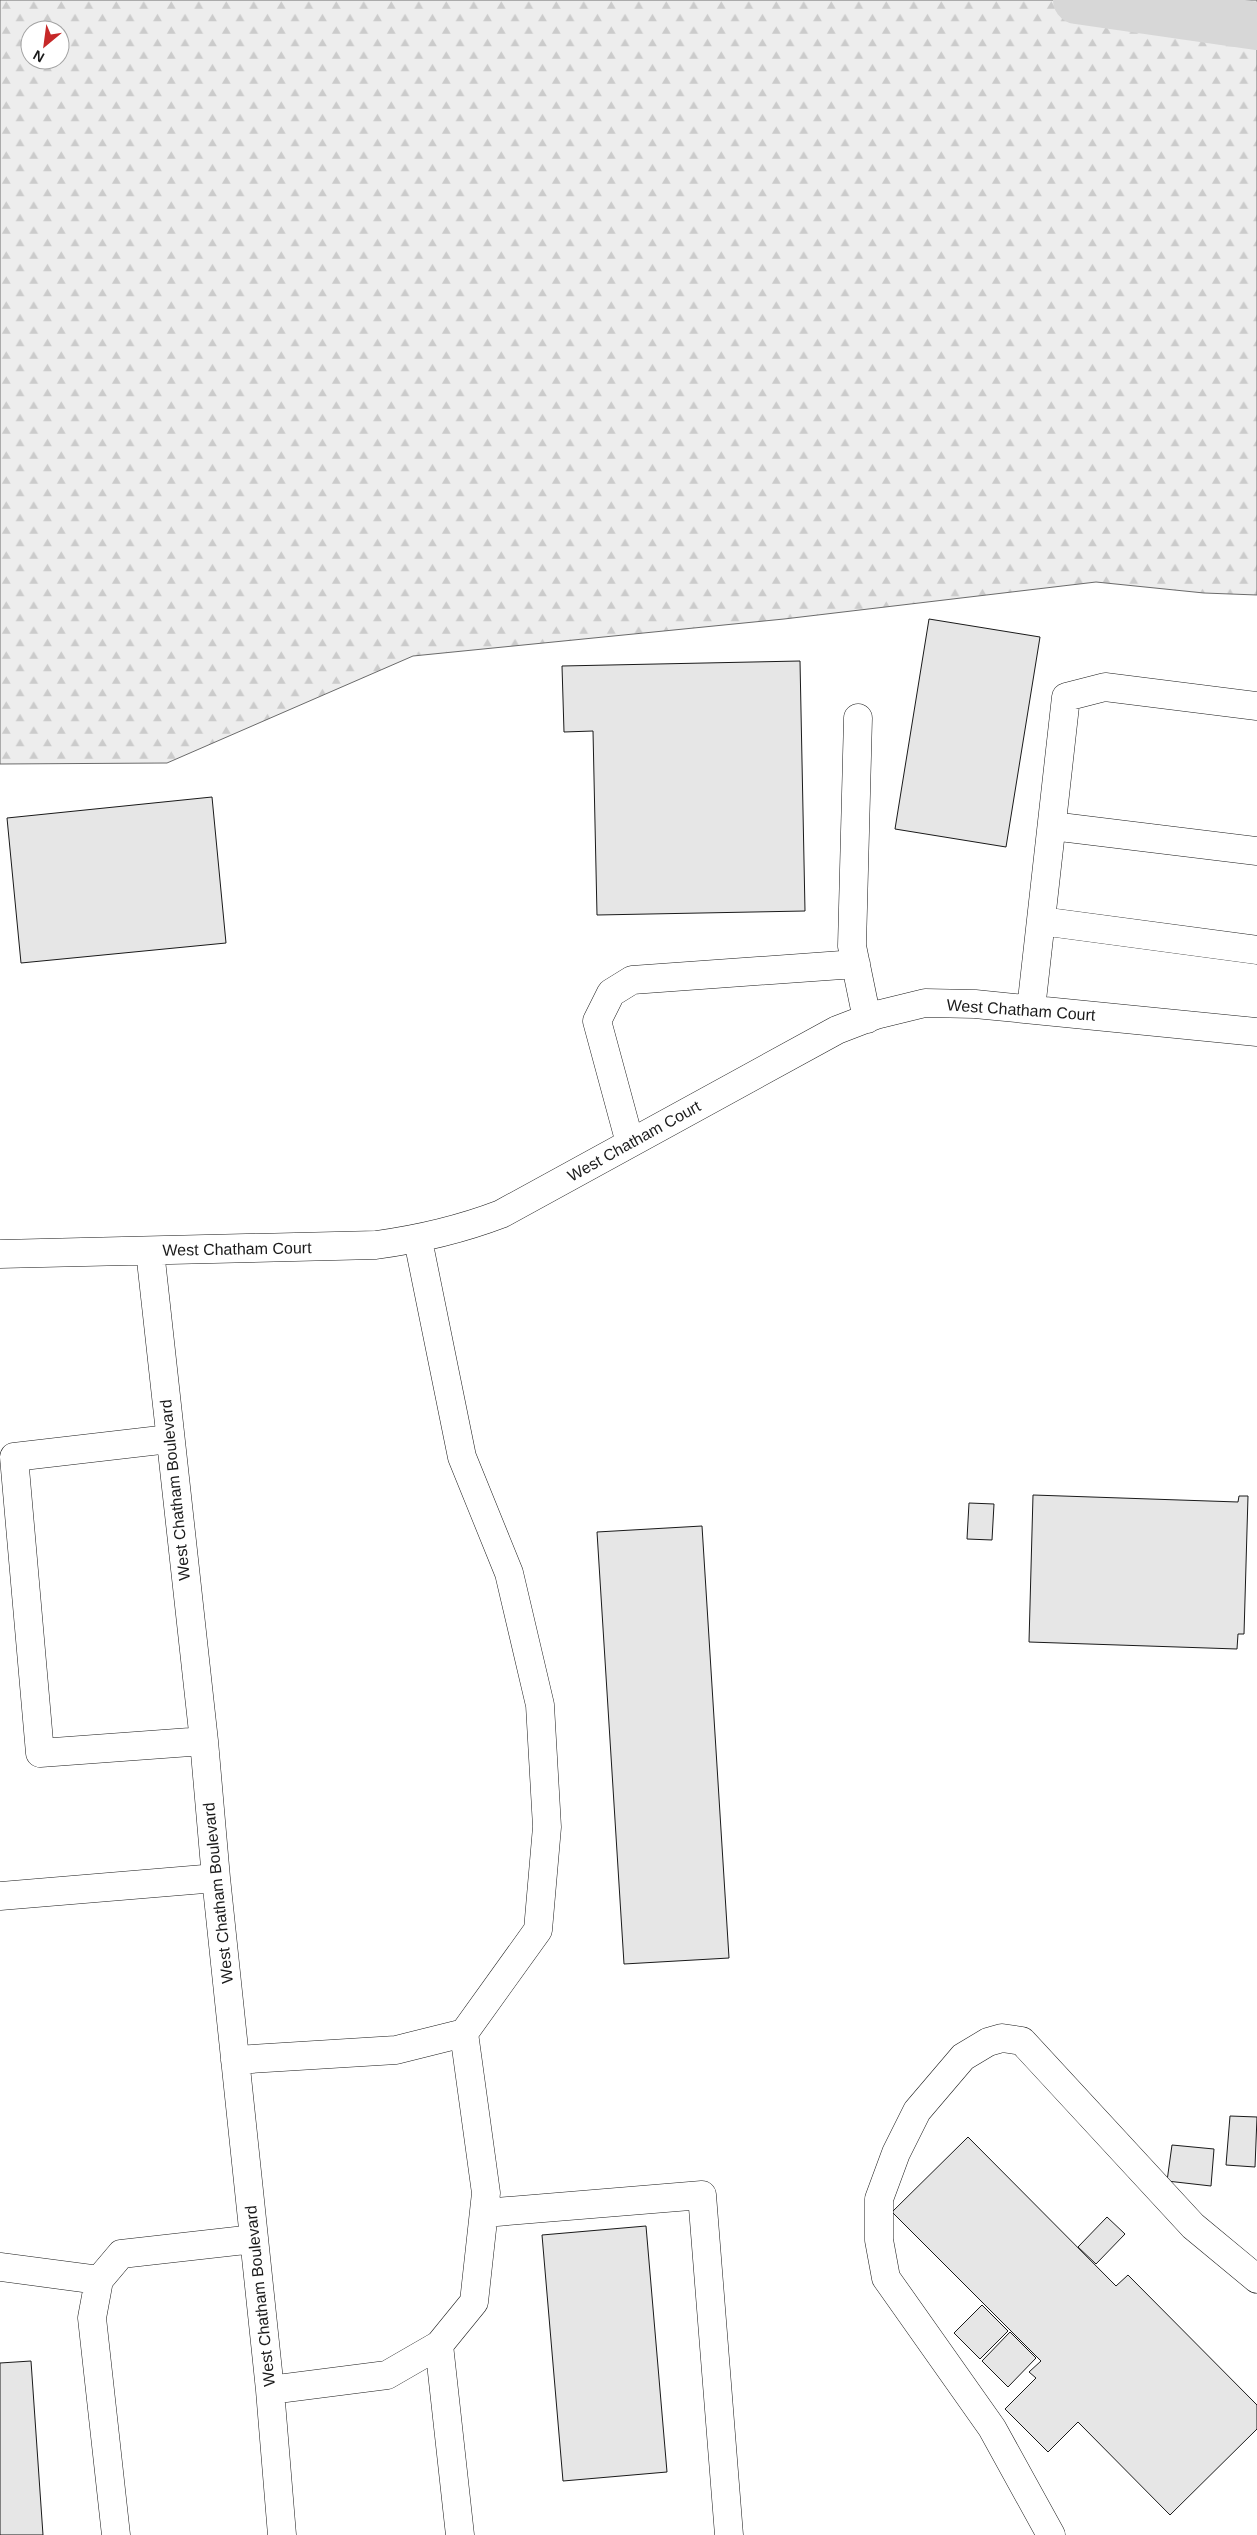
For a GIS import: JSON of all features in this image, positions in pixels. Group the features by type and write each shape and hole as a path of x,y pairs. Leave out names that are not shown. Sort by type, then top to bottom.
{"street":[{"path":"1031,1009 1066,697 1105,687 1257,706"},
{"path":"858,718 852,946 867,1019"},
{"path":"1052,826 1257,851"},
{"path":"1041,922 1257,950"},
{"path":"630,1143 597,1021 611,994 632,980 856,964"},
{"name":"West Chatham Court","path":"0,1254 376,1245 418,1240 462,1229 501,1214 837,1030 867,1019 925,1003 975,1004 1257,1032"},
{"path":"235,2060 396,2050 464,2033 538,1930 547,1827 540,1705 509,1573 462,1457 418,1240"},
{"name":"West Chatham Boulevard","path":"150,1251 169,1439 204,1741 216,1878 270,2390 282,2535"},
{"path":"169,1439 14,1457 40,1753 204,1741"},
{"path":"0,1896 216,1878"},
{"path":"270,2390 387,2375 439,2345 474,2302 486,2193 464,2033"},
{"path":"1051,2535 992,2428 886,2278 878,2240 879,2199 896,2153 917,2110 963,2057 988,2042 1002,2038 1022,2041 1193,2226 1257,2279"},
{"path":"484,2213 702,2195 729,2535"},
{"path":"116,2535 92,2318 99,2280 121,2254 254,2239"},
{"path":"0,2267 99,2280"},
{"path":"439,2345 460,2535"}],"green space":[{"path":"0,0 1257,0 1257,595 1204,593 1096,582 784,619 413,656 167,763 0,764"}],"building":[{"path":"929,619 1040,637 1006,847 895,829"},
{"path":"800,661 805,911 597,915 593,731 564,732 562,666"},
{"path":"212,797 226,943 21,963 7,818"},
{"path":"1033,1495 1238,1502 1239,1496 1248,1496 1244,1634 1238,1634 1237,1649 1029,1642"},
{"path":"969,1503 994,1504 992,1540 967,1539"},
{"path":"702,1526 729,1958 624,1964 597,1532"},
{"path":"1230,2116 1257,2117 1255,2167 1226,2165"},
{"path":"968,2137 1116,2286 1128,2275 1257,2405 1257,2429 1170,2515 1078,2422 1048,2452 1005,2409 1036,2378 1029,2372 1041,2361 892,2212"},
{"path":"1172,2145 1214,2149 1211,2186 1167,2181"},
{"path":"1107,2217 1125,2234 1096,2264 1078,2247"},
{"path":"646,2226 667,2472 563,2481 542,2235"},
{"path":"982,2305 1008,2331 980,2359 954,2333"},
{"path":"1010,2332 1036,2358 1008,2387 982,2361"},
{"path":"31,2361 43,2535 0,2535 0,2363"}],"waterway":[{"path":"1077,0 1257,26"}]}
